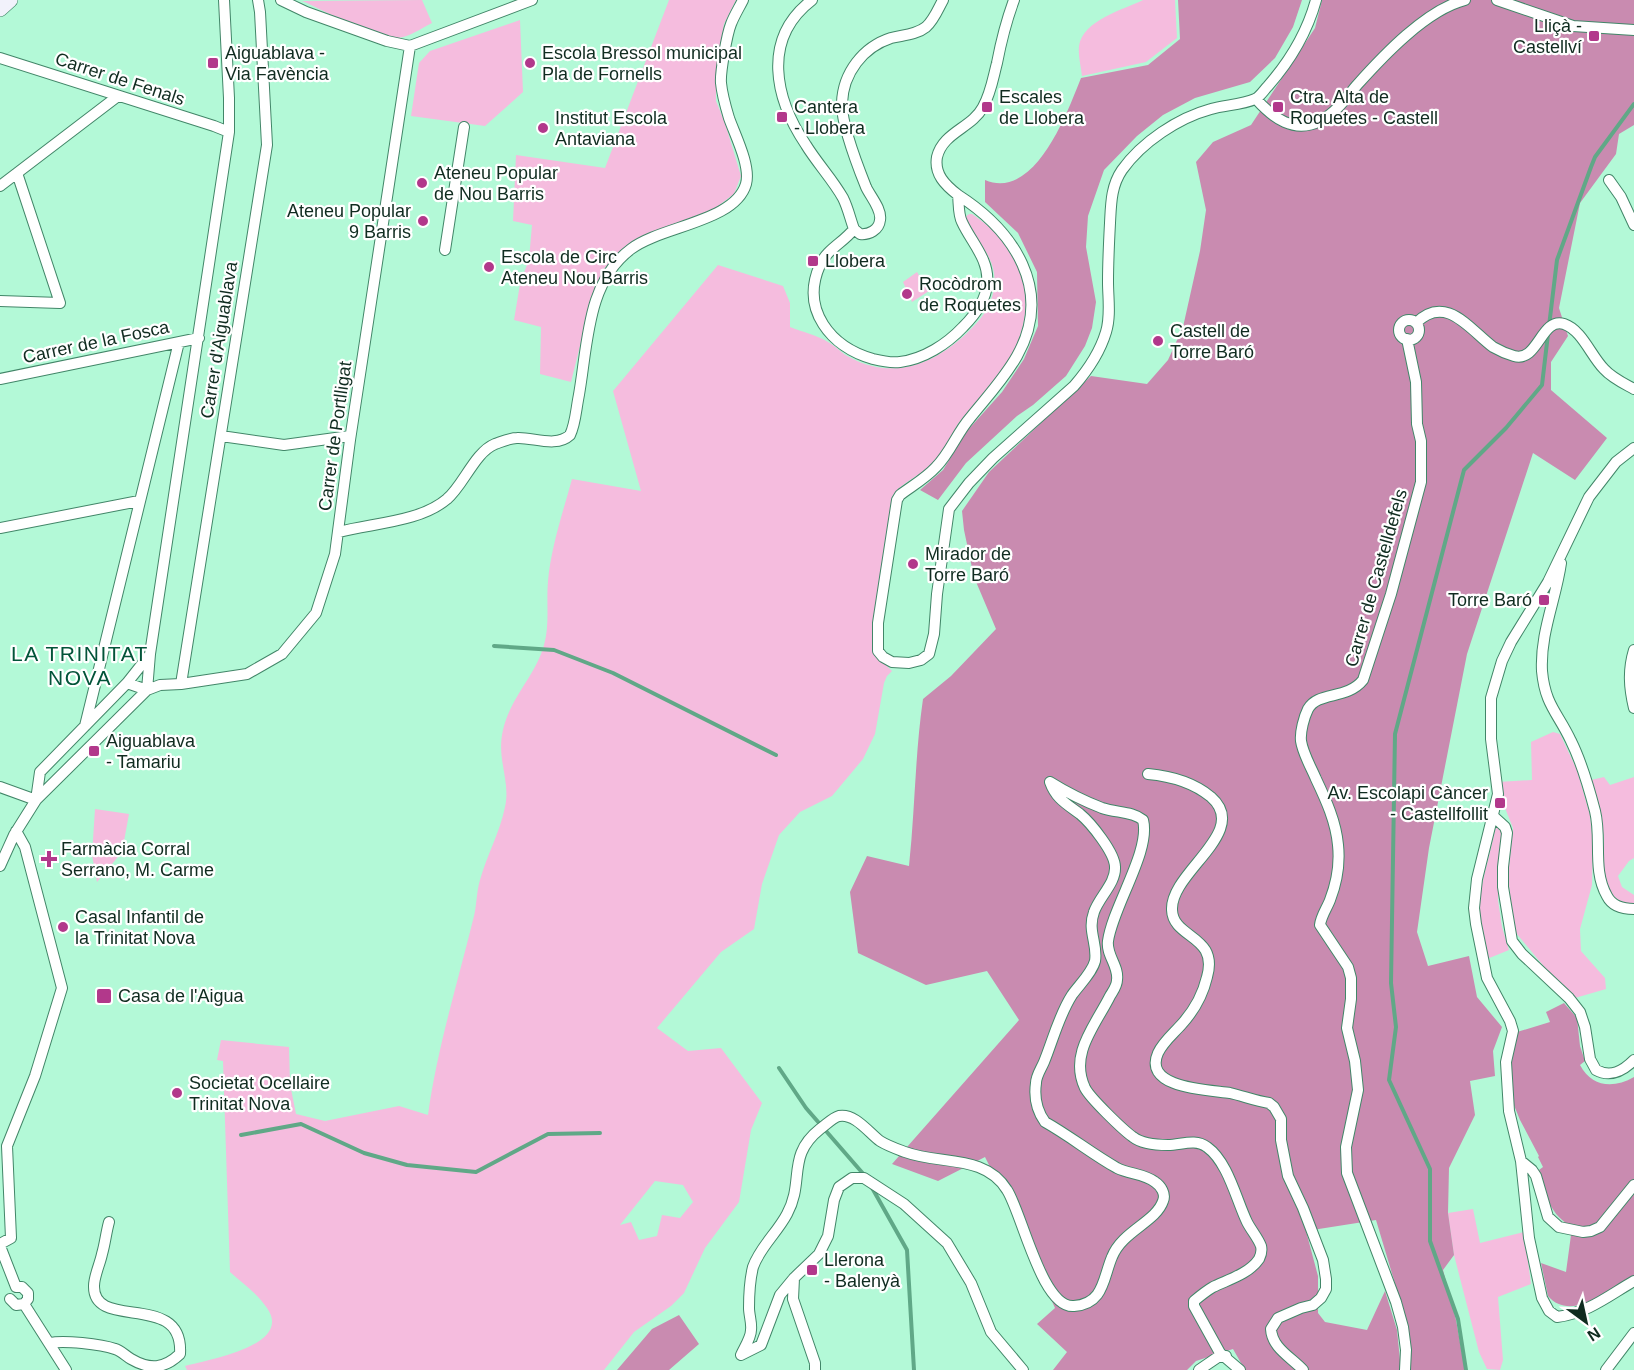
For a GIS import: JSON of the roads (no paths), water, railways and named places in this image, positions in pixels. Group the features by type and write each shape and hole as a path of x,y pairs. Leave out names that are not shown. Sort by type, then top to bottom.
{"street":[{"path":"0,9 10,0"},
{"name":"Carrer d'Aiguablava","path":"0,866 16,831 36,800 147,690 150,654 229,132 224,0"},
{"name":"Carrer d'Aiguablava","path":"181,684 267,145 258,0"},
{"path":"281,0 306,12 387,41 410,46 532,0"},
{"path":"339,532 425,514 457,489 468,470 491,446 515,438 563,440 572,432 588,329 597,296 610,272 630,249 655,236 728,208 740,198 747,182 744,163 729,117 721,82 730,25 743,0"},
{"path":"812,0 794,17 783,38 778,57 779,80 795,127 844,201 854,229 860,234 870,233 880,220 879,211 866,188 844,118 842,101 849,74 860,58 879,43 924,28 932,20 943,0"},
{"path":"1014,0 984,106 972,121 948,137 939,150 936,165 938,173 948,187 976,207 1005,234 1024,265 1030,288 1025,337 998,383 962,427 938,466 900,495 897,500 877,642 878,651 892,662 917,662 926,658 932,649 949,509 969,483 993,458 1074,386 1089,367 1101,345 1107,330 1109,313 1110,216 1113,188 1124,167 1148,143 1176,124 1209,110 1256,99 1281,71 1297,47 1308,26 1316,0"},
{"path":"1256,99 1273,117 1283,122 1299,126 1321,121 1335,111 1410,32 1451,5 1465,0"},
{"path":"1497,0 1573,26 1634,30"},
{"name":"Carrer de Portlligat","path":"147,690 160,685 247,674 282,654 316,613 335,554 339,532 350,436 410,46"},
{"name":"Carrer de Fenals","path":"0,58 229,132"},
{"path":"0,186 118,96"},
{"path":"444,250 464,127"},
{"path":"0,301 60,303 17,173"},
{"path":"1609,180 1621,197 1634,225"},
{"path":"854,229 826,254 820,264 814,297 816,308 836,341 848,349 878,360 899,362 920,357 956,334 977,310 984,297 987,271 960,216 958,195"},
{"path":"960,216 964,210 976,207"},
{"name":"Carrer de Castelldefels","path":"1405,1370 1404,1327 1347,1173 1346,1147 1358,1090 1347,1028 1351,978 1348,967 1320,925 1336,883 1339,866 1338,844 1326,800 1306,756 1301,739 1308,709 1315,701 1355,689 1363,680 1391,594 1421,482 1422,441 1417,424 1416,382 1407,339 1418,334 1419,328 1416,323 1421,318 1440,311 1452,314 1492,346 1518,358 1524,357 1531,351 1551,326 1558,323 1566,324 1580,337 1602,367 1634,389"},
{"name":"Carrer de la Fosca","path":"0,379 199,338"},
{"path":"85,726 179,342"},
{"name":"Carrer d'Aiguablava","path":"177,355 196,359"},
{"path":"221,436 284,445 350,436"},
{"path":"1634,448 1616,462 1589,496 1548,582 1511,642 1496,677 1491,698 1490,724 1497,794 1477,879 1474,908 1487,978 1513,1031 1506,1062 1508,1095 1513,1131 1521,1161 1529,1238 1542,1298 1549,1311 1557,1317 1573,1315 1603,1301 1634,1281"},
{"path":"0,528 139,501"},
{"path":"1562,554 1556,594 1543,641 1544,688 1548,702 1571,741 1590,792 1598,824 1598,861 1602,886 1608,899 1616,905 1634,909"},
{"path":"1634,650 1629,665 1629,674 1634,708"},
{"name":"Carrer d'Aiguablava","path":"36,800 40,772 127,683 150,654"},
{"path":"127,683 147,690"},
{"path":"1148,774 1183,781 1203,790 1221,808 1222,815 1216,840 1186,875 1173,898 1172,909 1177,923 1181,929 1200,941 1208,956 1208,975 1199,998 1187,1018 1168,1038 1158,1053 1157,1070 1162,1077 1179,1085 1269,1103 1275,1107 1281,1119 1281,1140 1291,1187 1303,1208 1323,1260 1326,1279 1326,1289 1321,1298 1313,1305 1278,1318 1270,1329 1272,1338 1287,1357 1303,1370"},
{"path":"1023,1370 991,1332 971,1282 947,1244 904,1204 864,1178 852,1178 839,1187 834,1200 828,1236 819,1254 780,1295 761,1345 741,1355 751,1332 749,1307 754,1266 788,1212 796,1181 799,1156 810,1137 839,1116 850,1117 883,1143 906,1152 932,1160 974,1164 988,1170 1007,1188 1049,1290 1072,1307 1091,1302 1103,1289 1115,1249 1163,1202 1161,1188 1155,1181 1117,1168 1045,1122 1040,1114 1035,1090 1036,1079 1071,996 1095,962 1092,922 1094,911 1110,883 1116,866 1113,856 1096,832 1082,815 1060,801 1053,792 1050,782 1087,802 1105,809 1139,816 1143,820 1145,832 1142,849 1116,912 1108,941 1108,951 1118,979 1084,1043 1080,1068 1086,1092 1133,1138 1151,1144 1201,1143 1207,1146 1222,1163 1247,1222 1262,1248 1260,1256 1245,1271 1213,1287 1194,1301 1197,1313 1220,1353 1240,1370"},
{"path":"0,787 36,800"},
{"path":"1493,816 1505,826 1507,833 1503,887 1512,941 1580,1012 1590,1059 1596,1070 1609,1074 1618,1073 1634,1060"},
{"path":"16,831 25,847 62,988 35,1076 7,1146 11,1238 0,1245 16,1287"},
{"path":"1521,1161 1536,1176 1548,1217 1564,1229 1583,1232 1600,1227 1634,1185"},
{"path":"50,1343 60,1341 116,1349 147,1368 162,1367 171,1363 180,1354 181,1343 178,1332 168,1321 107,1307 98,1301 94,1287 108,1222"},
{"path":"794,1278 793,1299 815,1370"},
{"path":"16,1287 22,1287 28,1293 28,1299 24,1304 16,1305 5,1302 16,1287"},
{"path":"24,1304 66,1370"},
{"path":"1606,1370 1634,1333"},
{"path":"1199,1370 1218,1357 1226,1356"}],"waterway":[{"path":"1549,326 1557,260 1591,167 1595,157 1634,104"},
{"path":"1466,1370 1458,1319 1430,1241 1430,1169 1389,1080 1396,1027 1391,983 1395,734 1464,470 1506,428 1542,385 1548,334"},
{"path":"494,646 554,650 613,673 776,755"},
{"path":"779,1068 806,1108 866,1177"},
{"path":"241,1135 301,1124 364,1153 407,1165 476,1172 548,1134 600,1133"},
{"path":"871,1186 907,1250 914,1370"}],"place":[{"name":"Lliçà - Castellví","path":"1594,36"},
{"name":"Aiguablava - Via Favència","path":"213,63"},
{"name":"Escola Bressol municipal Pla de Fornells","path":"530,63"},
{"name":"Escales de Llobera","path":"987,107"},
{"name":"Ctra. Alta de Roquetes - Castell","path":"1278,107"},
{"name":"Cantera - Llobera","path":"782,117"},
{"name":"Institut Escola Antaviana","path":"543,128"},
{"name":"Ateneu Popular de Nou Barris","path":"422,183"},
{"name":"Ateneu Popular 9 Barris","path":"423,221"},
{"name":"Llobera","path":"813,261"},
{"name":"Escola de Circ Ateneu Nou Barris","path":"489,267"},
{"name":"Rocòdrom de Roquetes","path":"907,294"},
{"name":"Castell de Torre Baró","path":"1158,341"},
{"name":"Mirador de Torre Baró","path":"913,564"},
{"name":"Torre Baró","path":"1544,600"},
{"name":"Aiguablava - Tamariu","path":"94,751"},
{"name":"Av. Escolapi Càncer - Castellfollit","path":"1500,803"},
{"name":"Farmàcia Corral Serrano, M. Carme","path":"49,859"},
{"name":"Casal Infantil de la Trinitat Nova","path":"63,927"},
{"name":"Casa de l'Aigua","path":"104,996"},
{"name":"Societat Ocellaire Trinitat Nova","path":"177,1093"},
{"name":"Llerona - Balenyà","path":"812,1270"}],"district":[{"name":"LA TRINITAT NOVA","path":"80,666"}]}
